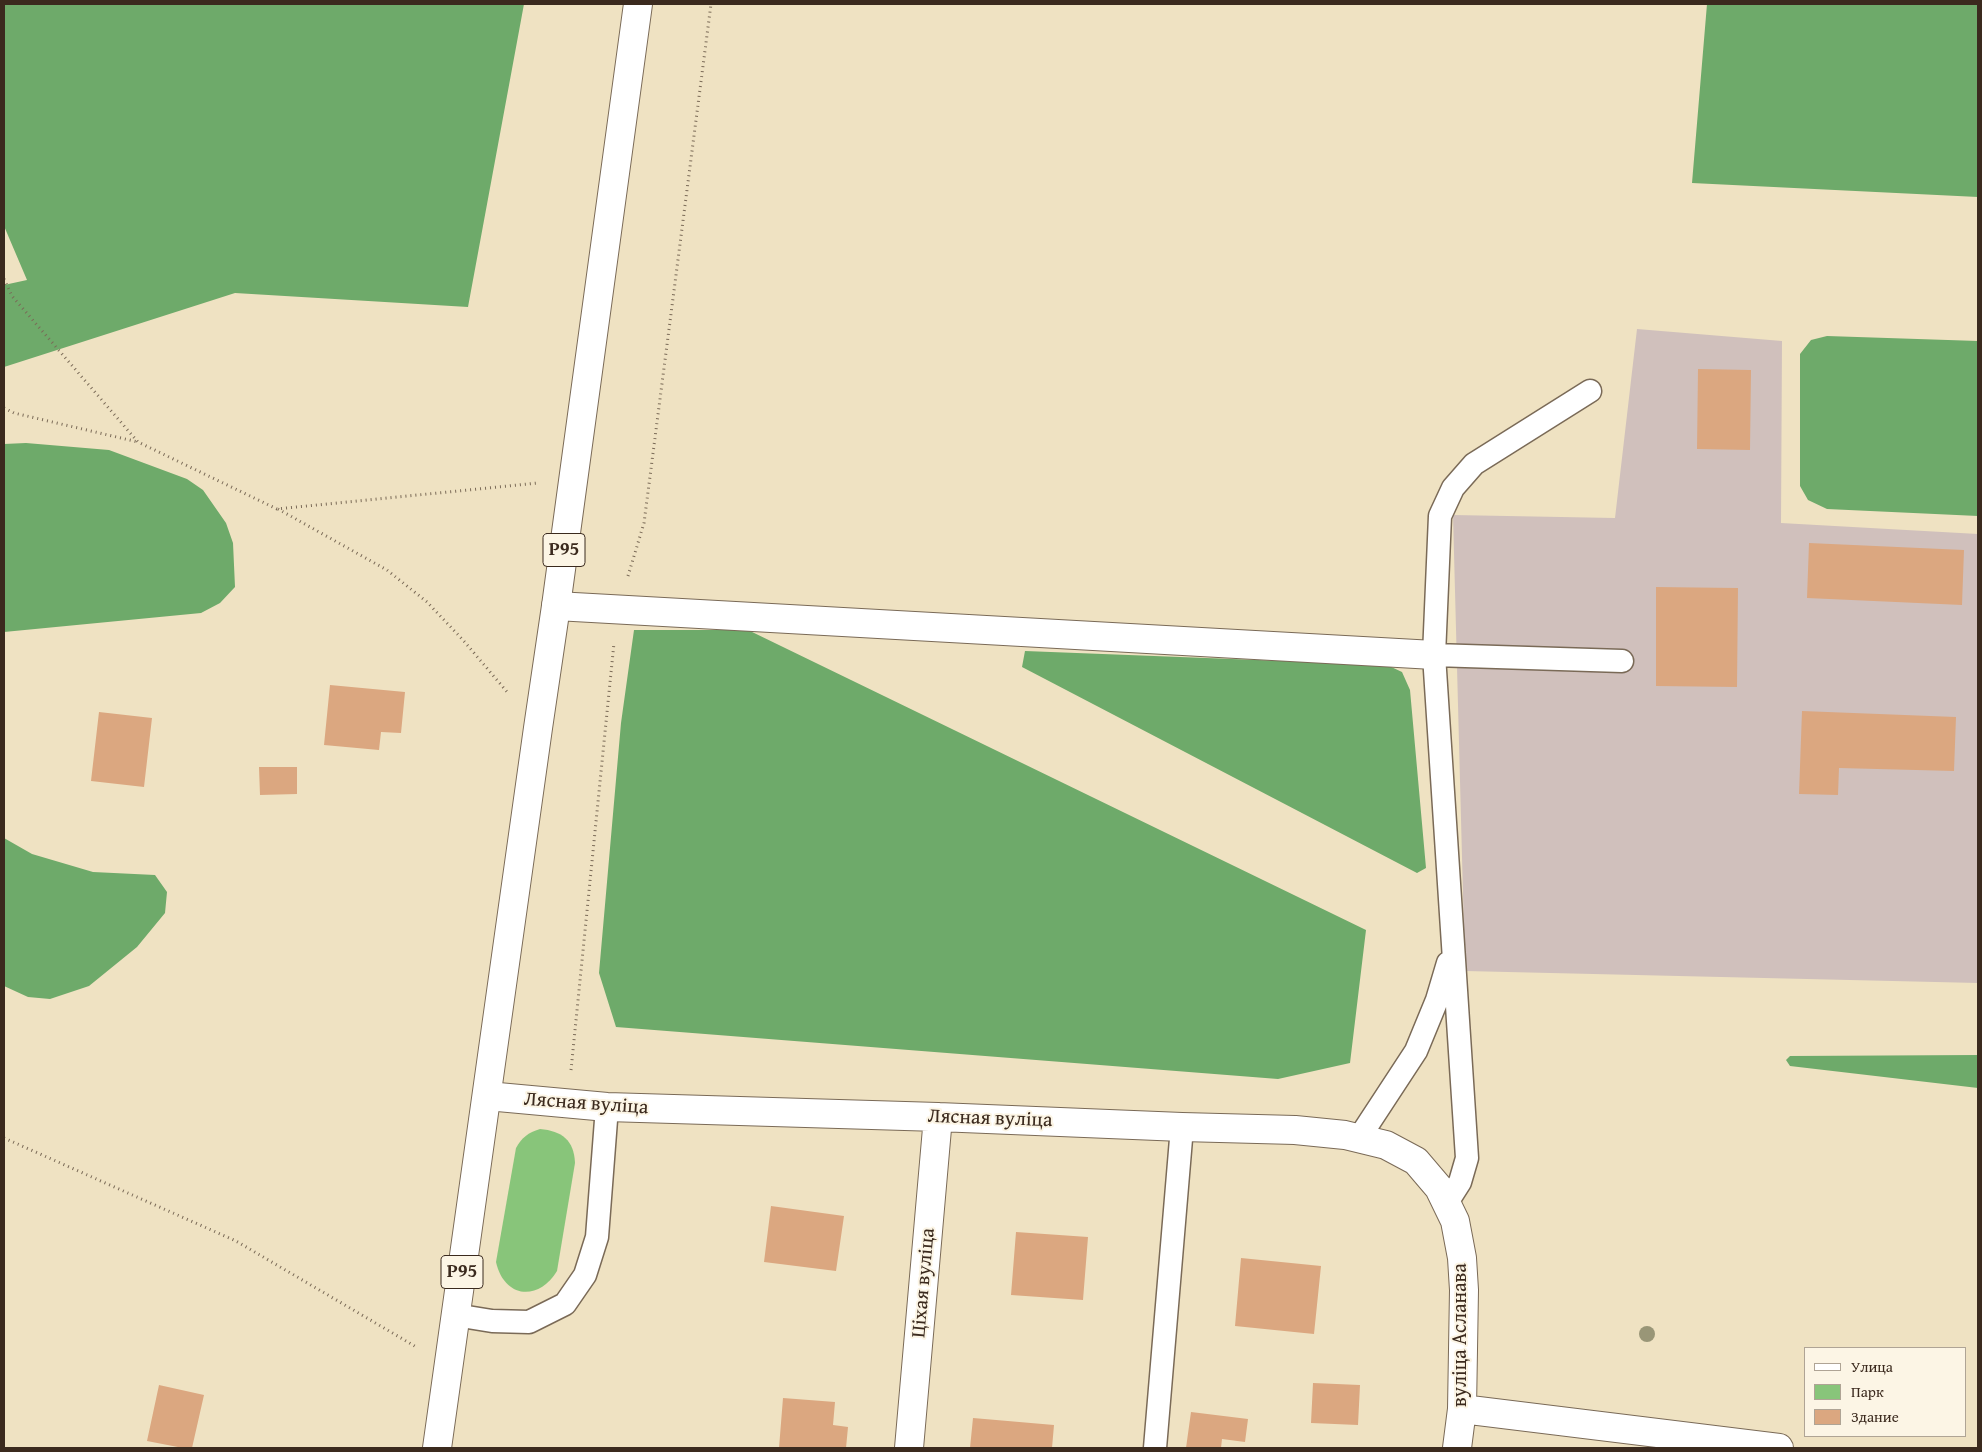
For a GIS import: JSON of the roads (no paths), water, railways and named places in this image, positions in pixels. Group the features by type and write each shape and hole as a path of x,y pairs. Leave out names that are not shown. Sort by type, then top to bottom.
{"street":[{"name":"Р95","path":"437,1448 574,479 638,4"},
{"path":"556,606 1434,655"},
{"name":"Лясная вуліца","path":"487,1096 607,1107 1296,1130 1345,1135 1386,1145 1416,1161 1439,1188 1450,1213"},
{"name":"Ціхая вуліца","path":"909,1448 938,1117"},
{"name":"вуліца Асланава","path":"1450,1213 1462,1258 1464,1290 1462,1409 1457,1448"},
{"path":"1462,1409 1779,1448"}],"lane":[{"path":"1450,1213 1467,1158 1434,655 1440,516 1453,488 1474,464 1590,392"},
{"path":"1434,655 1622,661"},
{"path":"1359,1138 1416,1051 1437,1000 1452,948"},
{"path":"455,1315 492,1321 529,1322 565,1304 585,1275 597,1237 607,1107"},
{"path":"1155,1448 1182,1127"}]}
